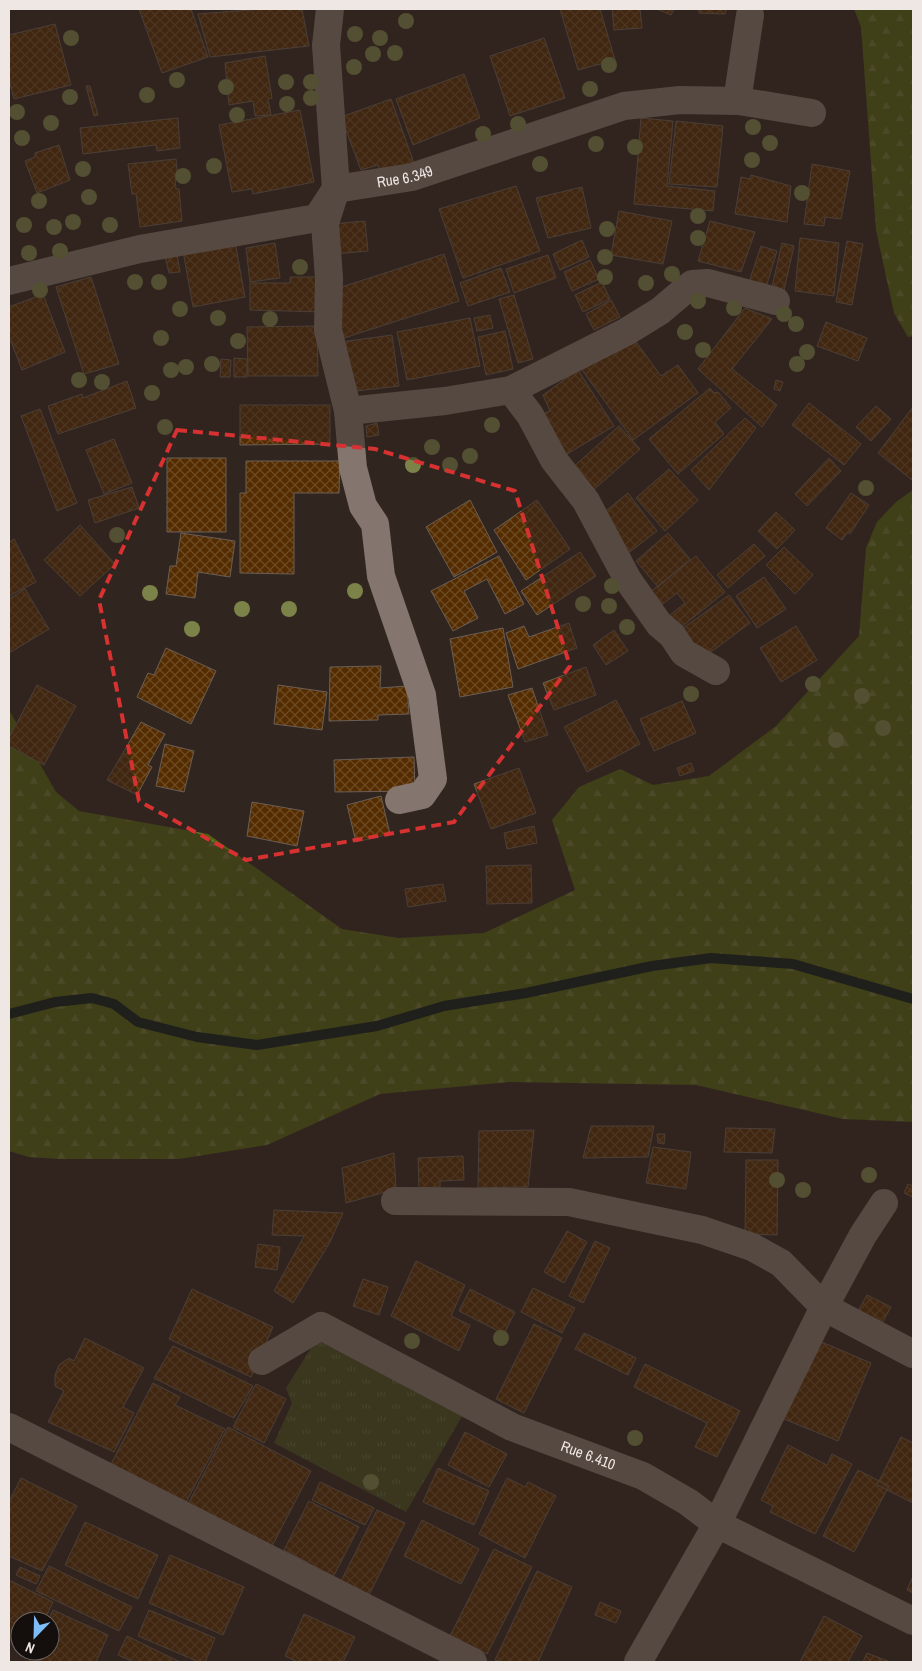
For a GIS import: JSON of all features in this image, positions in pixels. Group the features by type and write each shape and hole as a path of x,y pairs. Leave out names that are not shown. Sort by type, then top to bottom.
{"street":[{"path":"330,9 326,45 336,189 325,223 329,278 328,330 348,411 353,468 363,506 375,524 381,576 422,695 433,779 422,795 399,800"},
{"path":"740,101 739,88 750,15"},
{"name":"Rue 6.349","path":"336,189 412,176 624,106 680,100 740,101 812,113"},
{"path":"9,281 140,249 317,218 336,189"},
{"path":"348,411 445,401 511,390 626,332 660,310 692,284 708,283 776,302"},
{"path":"511,390 530,415 554,460 586,501 628,580 659,624 672,635 684,653 716,671"},
{"path":"395,1201 569,1202 702,1230 752,1247 781,1263 824,1307 913,1354"},
{"path":"638,1662 717,1524 824,1307 863,1235 884,1203"},
{"name":"Rue 6.410","path":"262,1361 321,1326 512,1427 643,1476 688,1502 717,1524 913,1621"},
{"path":"9,1427 473,1662"}],"highlighted area":[{"path":"177,430 375,449 515,491 570,666 454,822 246,860 139,801 99,600"}],"green space":[{"path":"854,9 913,9 913,336 908,337 894,313 876,230 861,27"},
{"path":"913,490 913,1122 843,1119 696,1085 509,1082 380,1094 267,1145 179,1159 59,1159 29,1157 9,1151 9,710 56,792 79,811 208,834 342,929 399,938 484,933 575,890 552,820 579,787 620,769 653,785 709,776 776,726 859,636 866,548 877,522 896,502"},
{"path":"316,1340 464,1413 406,1512 274,1443 292,1403 286,1388"}],"building":[{"path":"139,9 191,9 208,57 162,73"},
{"path":"262,9 302,9 309,46 210,57 198,14"},
{"path":"560,9 600,9 615,60 578,70"},
{"path":"612,9 640,9 642,28 614,30"},
{"path":"657,9 674,9 671,15"},
{"path":"699,9 726,9 725,14 699,13"},
{"path":"55,24 71,85 14,99 9,79 9,35"},
{"path":"544,38 565,98 510,116 490,56"},
{"path":"265,56 272,98 268,99 271,115 255,116 253,101 229,105 225,63"},
{"path":"464,74 480,118 413,145 396,99"},
{"path":"86,86 90,86 98,115 94,116"},
{"path":"391,99 414,163 381,173 378,165 361,170 341,117"},
{"path":"300,110 314,182 253,194 252,189 232,192 219,125"},
{"path":"178,118 180,148 157,151 156,145 83,154 80,128"},
{"path":"641,118 673,121 667,186 715,191 713,211 634,204"},
{"path":"676,121 723,126 717,187 669,184"},
{"path":"59,145 70,180 37,193 25,161 35,157 35,153"},
{"path":"176,159 178,178 175,179 176,189 179,189 182,221 140,227 136,194 132,194 128,164"},
{"path":"812,164 850,171 841,219 825,217 824,226 804,224"},
{"path":"751,175 791,186 787,222 735,214 741,177 750,179"},
{"path":"516,186 540,251 463,278 439,209"},
{"path":"582,187 591,228 548,238 536,198"},
{"path":"619,211 672,221 663,264 611,255"},
{"path":"365,221 368,251 335,254 332,224"},
{"path":"710,221 755,232 741,272 698,261"},
{"path":"800,238 839,243 834,296 795,291"},
{"path":"582,240 589,257 560,270 553,254"},
{"path":"847,241 863,244 852,305 836,302"},
{"path":"235,242 245,297 193,307 183,251"},
{"path":"275,243 280,278 250,282 246,248"},
{"path":"782,243 794,246 782,299 770,296"},
{"path":"761,246 777,251 764,294 747,288"},
{"path":"177,254 180,272 169,273 165,256"},
{"path":"444,254 459,301 344,338 329,291"},
{"path":"548,255 556,278 514,293 506,269"},
{"path":"590,260 599,279 572,291 564,272"},
{"path":"501,268 510,292 468,306 460,283"},
{"path":"91,277 119,364 84,374 56,287"},
{"path":"290,277 325,277 324,312 250,310 250,283 290,283"},
{"path":"602,282 610,299 583,312 575,295"},
{"path":"43,294 65,352 22,370 9,336 9,307"},
{"path":"514,295 533,359 518,363 499,299"},
{"path":"611,300 620,317 594,330 586,314"},
{"path":"745,308 772,319 732,369 777,405 762,427 698,369"},
{"path":"490,315 493,328 477,331 474,318"},
{"path":"470,318 480,366 407,380 397,332"},
{"path":"826,322 867,338 858,361 817,346"},
{"path":"317,326 318,376 248,376 247,327"},
{"path":"505,331 513,369 486,375 478,337"},
{"path":"392,335 399,386 348,392 341,342"},
{"path":"631,335 661,376 678,365 698,393 633,440 582,370"},
{"path":"234,358 247,359 247,377 234,377"},
{"path":"221,359 231,360 230,377 220,377"},
{"path":"578,370 614,426 562,457 542,414 550,411 543,395"},
{"path":"776,380 783,382 780,391 774,389"},
{"path":"127,381 136,408 58,434 48,406 82,394 83,398"},
{"path":"710,388 714,393 718,392 731,408 715,422 724,434 678,474 649,439"},
{"path":"809,403 861,444 844,465 792,425"},
{"path":"240,405 330,405 330,444 240,445"},
{"path":"876,406 891,419 871,441 856,427"},
{"path":"913,407 913,479 912,480 878,453"},
{"path":"40,409 77,503 57,511 21,416"},
{"path":"745,418 756,428 709,490 691,470"},
{"path":"377,423 379,435 367,437 366,426"},
{"path":"619,426 640,449 591,492 571,469"},
{"path":"114,439 132,483 104,494 86,450"},
{"path":"167,458 226,458 226,532 167,532"},
{"path":"829,458 841,471 807,506 795,494"},
{"path":"246,461 340,461 339,493 294,493 294,574 240,573 240,493 246,493"},
{"path":"669,469 698,500 665,531 636,498"},
{"path":"132,487 139,508 95,523 88,500"},
{"path":"628,493 657,531 627,554 598,517"},
{"path":"851,493 869,505 850,534 848,532 842,540 826,528"},
{"path":"470,500 497,552 454,577 426,527"},
{"path":"537,500 570,549 526,580 494,530"},
{"path":"776,512 795,530 777,549 758,531"},
{"path":"80,525 115,564 80,596 44,560"},
{"path":"181,533 235,541 230,577 198,572 195,598 166,594 170,566 176,566"},
{"path":"668,533 690,559 658,587 636,561"},
{"path":"14,539 36,582 9,596 9,542"},
{"path":"754,544 765,556 728,588 717,575"},
{"path":"784,547 813,575 795,594 766,565"},
{"path":"580,552 596,576 537,615 521,591"},
{"path":"499,556 524,604 505,614 487,579 464,591 478,618 453,631 431,591"},
{"path":"696,556 725,592 674,633 664,620 685,603 677,593 656,609 645,596"},
{"path":"764,577 786,609 757,628 736,596"},
{"path":"25,589 49,629 9,653 9,599"},
{"path":"729,595 750,623 703,658 682,629"},
{"path":"569,623 577,648 518,669 506,633 524,626 529,637"},
{"path":"796,626 817,660 781,682 760,648"},
{"path":"503,628 513,687 460,697 450,639"},
{"path":"614,630 628,651 606,665 593,645"},
{"path":"166,648 216,671 191,724 137,697 148,673 154,675"},
{"path":"381,666 380,688 407,686 409,714 378,715 378,720 329,721 330,667"},
{"path":"586,667 596,695 554,710 543,683"},
{"path":"37,685 76,706 44,765 9,746 9,738"},
{"path":"278,685 327,692 322,730 274,724"},
{"path":"532,688 548,735 525,742 508,695"},
{"path":"616,700 640,744 587,772 564,727"},
{"path":"682,701 696,733 654,751 640,719"},
{"path":"141,722 165,734 148,765 152,767 137,795 107,780"},
{"path":"165,744 194,751 184,792 156,786"},
{"path":"414,757 415,791 335,792 334,760"},
{"path":"691,763 694,771 680,776 677,768"},
{"path":"519,768 536,813 491,829 474,784"},
{"path":"381,796 390,834 356,842 347,805"},
{"path":"252,802 304,811 297,846 247,836"},
{"path":"534,826 537,843 507,849 504,833"},
{"path":"531,865 532,903 487,904 486,866"},
{"path":"443,884 446,901 408,907 405,889"},
{"path":"591,1126 654,1126 648,1157 583,1158"},
{"path":"726,1128 775,1129 772,1153 724,1152"},
{"path":"534,1130 528,1187 478,1188 479,1131"},
{"path":"657,1134 665,1134 664,1144 658,1143"},
{"path":"653,1147 691,1152 686,1189 646,1183"},
{"path":"394,1153 396,1189 346,1203 342,1168"},
{"path":"463,1156 464,1180 440,1181 440,1187 419,1188 418,1158"},
{"path":"746,1160 778,1160 777,1235 745,1234"},
{"path":"908,1184 913,1186 913,1197 904,1193"},
{"path":"274,1210 343,1213 330,1242 293,1303 274,1291 304,1236 272,1235"},
{"path":"567,1231 587,1242 564,1283 544,1272"},
{"path":"595,1241 610,1248 583,1303 569,1296"},
{"path":"258,1244 280,1247 277,1270 255,1267"},
{"path":"416,1261 465,1285 451,1316 470,1325 459,1351 391,1316"},
{"path":"363,1279 388,1287 379,1315 353,1306"},
{"path":"533,1288 575,1308 562,1333 521,1312"},
{"path":"192,1289 273,1327 251,1377 169,1339"},
{"path":"470,1289 515,1312 504,1334 459,1311"},
{"path":"867,1295 891,1307 881,1325 858,1311"},
{"path":"534,1324 562,1338 524,1413 496,1399"},
{"path":"584,1333 636,1358 628,1375 575,1349"},
{"path":"85,1338 144,1368 123,1407 134,1413 114,1452 48,1422 64,1391 55,1386 55,1375 59,1365 69,1358 74,1361"},
{"path":"817,1340 871,1363 838,1441 784,1419"},
{"path":"173,1346 253,1386 234,1418 154,1378"},
{"path":"645,1364 740,1411 717,1457 695,1447 707,1423 634,1387"},
{"path":"153,1383 180,1397 175,1405 225,1429 185,1504 109,1468"},
{"path":"256,1384 286,1399 264,1443 233,1427"},
{"path":"228,1427 311,1471 268,1554 185,1510"},
{"path":"465,1432 507,1454 489,1487 448,1465"},
{"path":"901,1437 913,1443 913,1503 877,1485"},
{"path":"788,1445 827,1465 832,1454 852,1464 815,1534 770,1512 773,1506 761,1500"},
{"path":"438,1468 489,1491 474,1525 423,1502"},
{"path":"858,1470 889,1486 854,1552 823,1536"},
{"path":"21,1478 77,1506 42,1571 9,1556 9,1502"},
{"path":"507,1478 525,1487 528,1482 556,1496 525,1558 479,1534"},
{"path":"320,1482 374,1508 365,1525 312,1500"},
{"path":"309,1501 359,1527 332,1579 305,1565 307,1562 284,1550"},
{"path":"377,1510 405,1523 366,1601 338,1587"},
{"path":"422,1520 479,1549 461,1584 404,1556"},
{"path":"85,1522 158,1555 138,1599 65,1565"},
{"path":"494,1549 532,1567 487,1654 450,1636"},
{"path":"170,1555 244,1587 223,1635 149,1603"},
{"path":"49,1566 132,1607 119,1631 36,1591"},
{"path":"20,1567 40,1576 36,1584 16,1575"},
{"path":"537,1571 572,1587 538,1662 501,1662 495,1660"},
{"path":"913,1576 913,1593 907,1590"},
{"path":"9,1580 53,1602 49,1611 10,1611 9,1638"},
{"path":"600,1602 621,1611 616,1623 595,1615"},
{"path":"149,1610 215,1638 205,1662 199,1662 138,1636"},
{"path":"60,1613 108,1635 96,1662 29,1662 60,1661"},
{"path":"304,1614 355,1637 343,1662 298,1662 285,1656"},
{"path":"824,1616 862,1636 848,1662 800,1662"},
{"path":"127,1636 180,1662 134,1662 118,1655"},
{"path":"867,1653 890,1662 863,1662"}],"waterway":[{"path":"9,1014 55,1002 92,998 114,1004 138,1022 197,1037 257,1045 377,1026 444,1006 526,993 652,966 711,958 793,964 913,999"}]}
